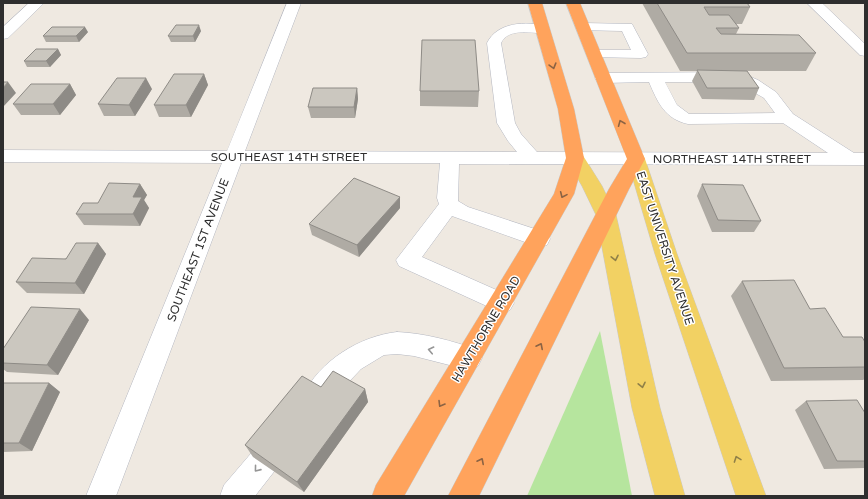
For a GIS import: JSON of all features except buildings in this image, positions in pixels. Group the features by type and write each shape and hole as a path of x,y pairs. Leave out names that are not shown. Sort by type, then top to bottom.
{"highway":[{"path":"535,3 566,109 575,158"},
{"name":"EAST UNIVERSITY AVENUE","path":"573,3 636,159"},
{"name":"HAWTHORNE ROAD","path":"387,496 539,239 564,194 575,158"},
{"path":"463,496 636,159"}],"main road":[{"path":"575,158 592,186 606,215 646,408 670,496"},
{"name":"EAST UNIVERSITY AVENUE","path":"636,159 668,262 751,496"}],"street":[{"path":"3,35 37,3"},
{"name":"SOUTHEAST 1ST AVENUE","path":"101,496 294,3"},
{"path":"814,3 865,52"},
{"path":"583,27 627,27 641,54 594,54"},
{"path":"532,158 514,137 506,123 494,43 495,36 502,31 542,28"},
{"path":"603,78 739,77 752,83 770,96 787,118 857,159"},
{"path":"655,78 671,108 679,117 688,119 787,118"},
{"name":"SOUTHEAST 14TH STREET","path":"3,156 575,158"},
{"path":"450,158 447,198 450,205 461,212 539,239"},
{"name":"NORTHEAST 14TH STREET","path":"575,158 857,159"},
{"path":"450,205 407,260 502,303"},
{"path":"235,496 340,370 353,359 369,350 383,345 397,343 469,358"}],"green space":[{"path":"600,331 632,496 527,496"}]}
